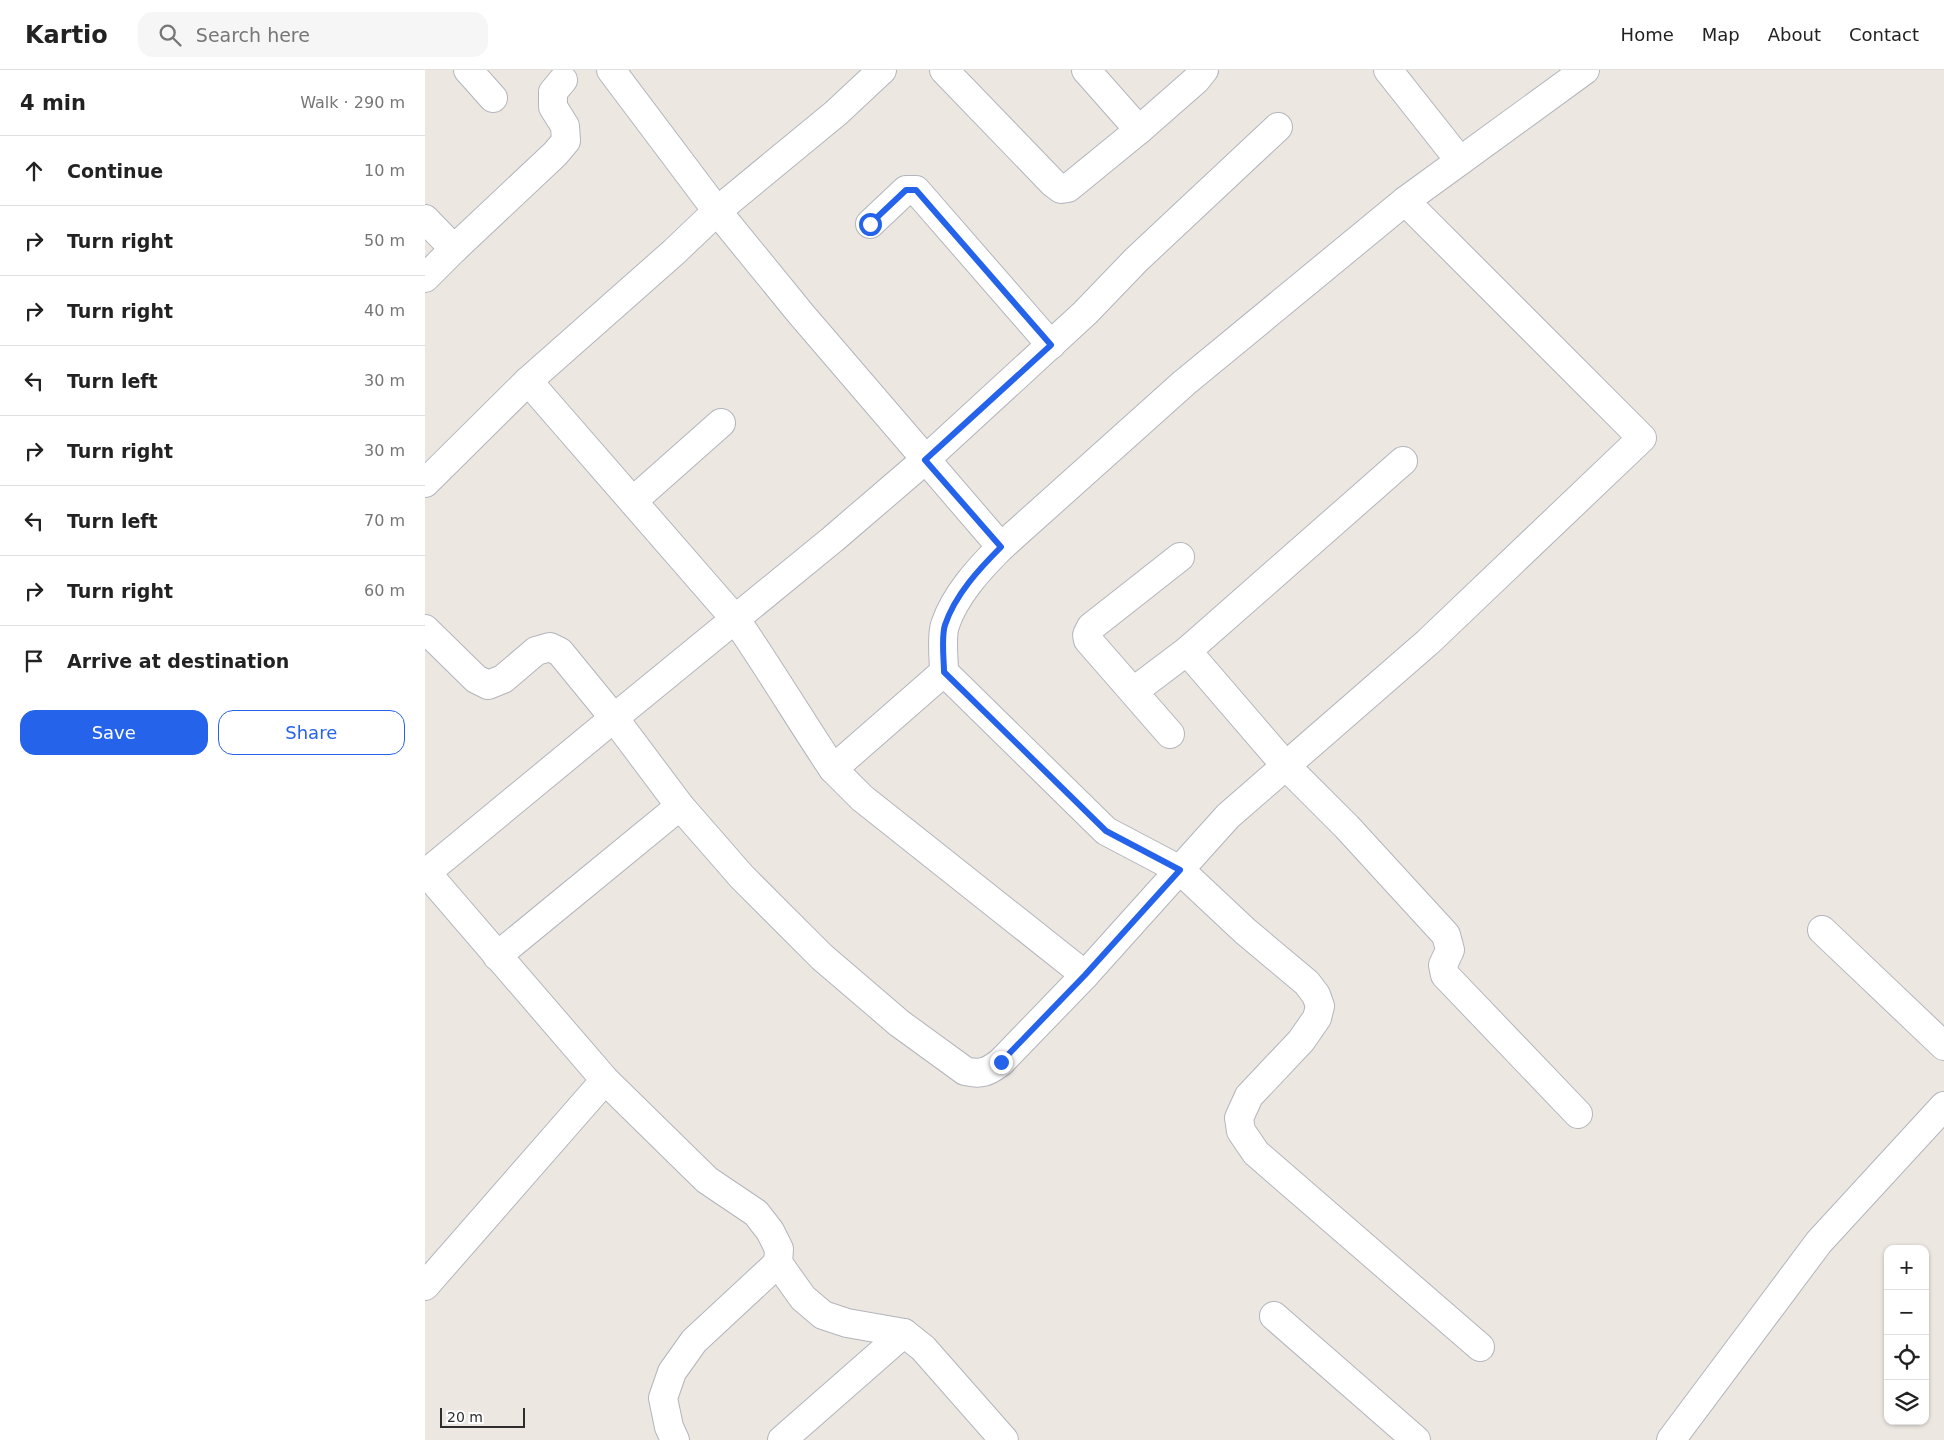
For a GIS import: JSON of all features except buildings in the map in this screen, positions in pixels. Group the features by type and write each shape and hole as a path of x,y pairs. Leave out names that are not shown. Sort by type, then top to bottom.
{"street":[{"path":"468,70 493,98"},
{"path":"611,70 717,211 801,314 1001,547"},
{"path":"425,483 528,381 717,211 836,113 882,70"},
{"path":"944,70 1053,184 1061,189 1068,188 1139,130 1196,80 1203,70"},
{"path":"1086,70 1139,130"},
{"path":"1388,70 1461,161"},
{"path":"1480,1347 1255,1153 1241,1131 1239,1118 1249,1096 1301,1041 1317,1018 1320,1006 1316,995 1307,983 1245,931 1180,870 1106,831 944,672 944,627 956,602 981,567 1184,383 1405,201 1585,70"},
{"path":"425,278 566,142 565,126 553,107 553,92 565,73"},
{"path":"1004,1440 923,1348 904,1333 847,1323 823,1315 803,1298 778,1263 779,1249 771,1231 756,1213 707,1180 605,1080 426,872 736,620 925,460 1051,345 1143,253 1278,127"},
{"path":"870,224 906,190 916,190 1051,345"},
{"path":"425,629 476,679 488,685 503,679 536,651 550,647 560,652 614,718 680,806 742,877 822,957 899,1024 965,1071 976,1074 987,1072 1001,1062 1085,975 1229,816 1428,642 1642,438 1405,201"},
{"path":"425,219 454,250"},
{"path":"528,381 736,620 764,660 804,726 833,769 862,798 1085,975"},
{"path":"633,501 721,423"},
{"path":"1134,691 1187,650 1403,461"},
{"path":"1170,734 1088,640 1088,631 1180,557"},
{"path":"1187,650 1286,766 1347,827 1446,935 1450,950 1443,965 1445,975 1578,1114"},
{"path":"833,769 944,672"},
{"path":"497,956 680,806"},
{"path":"1822,930 1944,1046"},
{"path":"425,1286 605,1080"},
{"path":"1671,1440 1819,1242 1944,1106"},
{"path":"675,1440 669,1427 663,1398 672,1372 694,1341 778,1263"},
{"path":"1274,1316 1416,1440"},
{"path":"782,1440 904,1333"}],"route":[{"path":"870,224 906,190 916,190 1051,345 925,460 1001,547 981,567 956,602 944,627 944,672 1106,831 1180,870 1085,975 1001,1062"}]}
